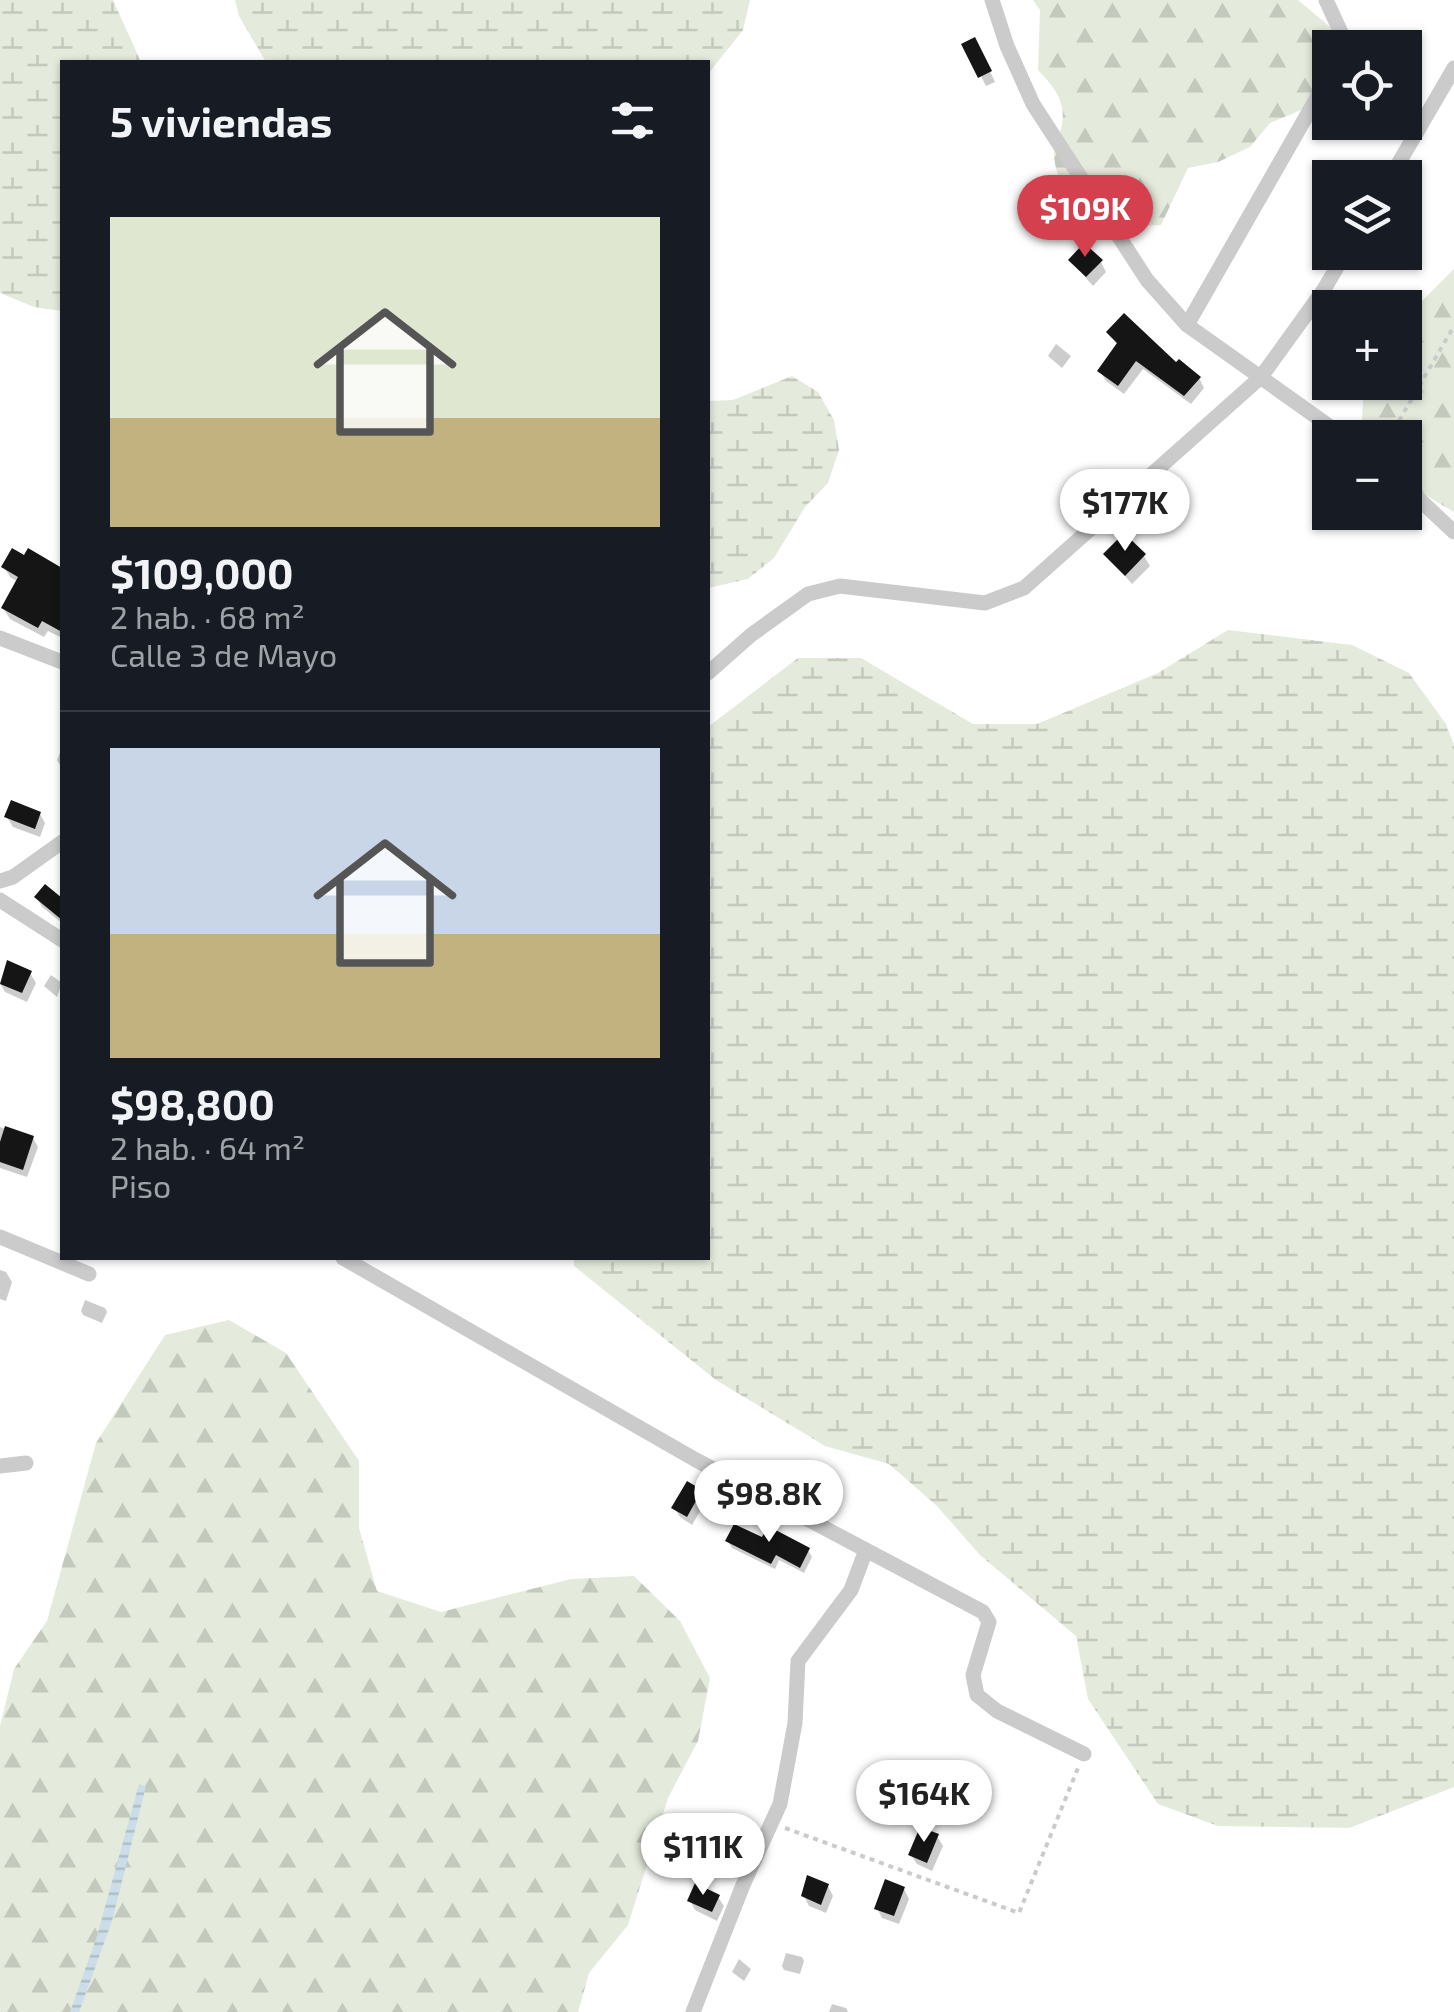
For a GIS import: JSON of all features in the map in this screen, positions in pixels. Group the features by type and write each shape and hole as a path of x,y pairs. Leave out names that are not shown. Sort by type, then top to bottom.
{"street":[{"path":"992,0 1033,104 1146,280 1188,325 1321,420"},
{"path":"1326,0 1340,30"},
{"path":"1400,160 1454,68"},
{"path":"1188,325 1312,107"},
{"path":"710,671 751,635 808,594 840,586 984,603 1024,588 1261,376 1336,270"},
{"path":"1422,502 1454,532"},
{"path":"0,638 60,661"},
{"path":"0,881 13,877 60,843"},
{"path":"0,900 60,939"},
{"path":"0,1237 89,1274"},
{"path":"346,1260 696,1460 983,1612 989,1622 973,1675 977,1695 997,1710 1084,1754"},
{"path":"0,1466 26,1463"},
{"path":"693,2012 780,1804 795,1723 798,1660 850,1590 866,1550"}],"path":[{"path":"1399,420 1454,326"},
{"path":"771,1824 1019,1913 1084,1754"}],"green space":[{"path":"0,0 113,0 140,60 60,60 60,311 34,307 0,293"},
{"path":"235,0 750,0 743,30 710,71 710,60 265,60 239,16"},
{"path":"1033,0 1298,0 1334,30 1312,30 1312,106 1270,123 1250,147 1218,162 1188,168 1161,225 1143,225 1092,213 1066,191 1058,175 1054,152 1062,109 1054,89 1038,70 1040,10"},
{"path":"1454,269 1454,512 1422,493 1422,420 1362,420 1363,400 1422,400 1422,301"},
{"path":"792,376 818,392 834,420 839,450 828,483 805,507 774,558 748,579 710,588 710,401 733,400"},
{"path":"1228,630 1352,645 1409,673 1446,724 1454,745 1454,1787 1349,1828 1218,1826 1158,1804 1088,1699 1076,1636 980,1555 937,1506 889,1464 825,1446 716,1380 574,1266 574,1260 710,1260 710,725 798,658 861,658 973,724 1037,724 1158,673"},
{"path":"229,1320 286,1353 359,1461 359,1528 377,1591 441,1612 571,1579 634,1576 680,1621 710,1678 698,1741 668,1798 628,1925 589,1973 578,2012 0,2012 0,1726 14,1669 47,1621 96,1443 165,1335"}],"water":[{"path":"139,1784 146,1786 112,1921 79,2012 70,2012 97,1936"}],"building":[{"path":"975,37 992,71 978,78 961,44"},
{"path":"1067,182 1080,198 1054,221 1039,204"},
{"path":"1084,243 1103,260 1086,277 1068,260"},
{"path":"1124,313 1176,362 1179,359 1201,377 1184,396 1136,361 1118,386 1097,371 1117,343 1106,332"},
{"path":"1124,533 1146,554 1125,576 1103,554"},
{"path":"12,548 24,555 28,548 60,567 60,631 42,621 38,628 1,608 18,577 1,567"},
{"path":"11,800 41,812 35,829 4,817"},
{"path":"45,884 60,896 60,918 34,897"},
{"path":"7,960 32,971 22,993 0,984"},
{"path":"5,1126 34,1136 23,1170 0,1162"},
{"path":"687,1481 702,1490 687,1517 671,1508"},
{"path":"734,1524 762,1537 768,1526 810,1548 800,1568 776,1555 771,1564 725,1541"},
{"path":"920,1827 939,1834 927,1863 908,1855"},
{"path":"807,1875 829,1884 821,1905 801,1896"},
{"path":"885,1879 905,1887 894,1916 874,1909"},
{"path":"695,1883 720,1895 712,1912 687,1901"}]}
